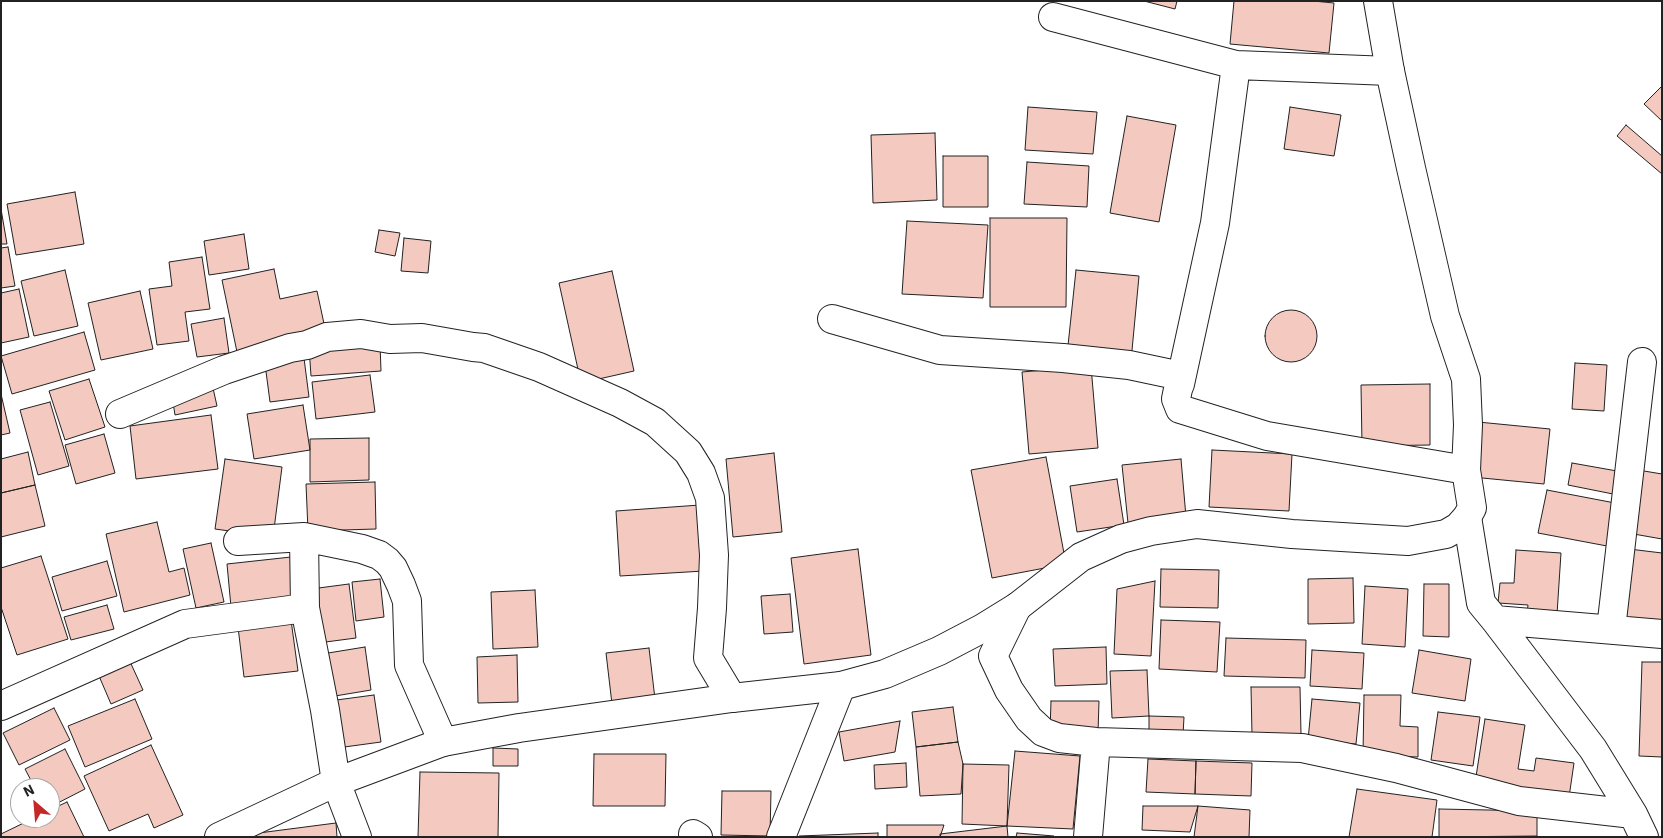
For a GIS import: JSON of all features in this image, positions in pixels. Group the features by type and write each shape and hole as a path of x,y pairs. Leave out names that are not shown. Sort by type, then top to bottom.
{"street":[{"path":"219,837 336,782 443,742 519,728 732,698 841,686 885,674 939,651 983,628 1017,607 1082,557 1121,539 1151,531 1197,524 1292,534 1408,542 1446,534 1458,527 1467,518 1472,508 1466,470 1468,426 1466,379 1445,316 1390,71 1378,1"},
{"path":"1053,17 1236,65 1390,71"},
{"path":"1236,65 1215,223 1176,400 1180,409 1267,436 1466,470"},
{"path":"832,320 940,350 1063,358 1128,365 1181,376"},
{"path":"120,414 224,370 290,348 307,345 327,337 361,334 390,340 422,338 473,348 484,348 540,367 620,403 655,422 688,452 701,473 710,498 714,555 708,658 732,698"},
{"path":"1611,629 1642,362"},
{"path":"1467,518 1480,603 1593,749 1638,826"},
{"path":"238,541 304,537 362,549 379,555 393,568 407,601 409,665 443,742"},
{"path":"304,537 305,608 325,710 336,782 357,837"},
{"path":"1017,607 993,656 1009,690 1029,719 1043,732 1059,738 1096,742 1302,748 1396,768 1519,801 1638,826"},
{"path":"1,706 185,624 305,608"},
{"path":"1495,620 1662,634"},
{"path":"781,837 841,686"},
{"path":"1088,837 1096,742"}],"building":[{"path":"1144,1 1177,1 1175,9"},
{"path":"1234,1 1313,1 1334,3 1329,53 1230,44"},
{"path":"1662,86 1662,121 1644,104"},
{"path":"1028,107 1097,112 1093,154 1025,150"},
{"path":"1290,107 1341,115 1334,156 1284,149"},
{"path":"1127,116 1176,125 1159,222 1110,213"},
{"path":"1626,125 1662,156 1662,174 1617,136"},
{"path":"935,133 937,200 873,203 871,135"},
{"path":"943,156 988,156 988,207 943,207"},
{"path":"1027,162 1089,166 1087,207 1024,204"},
{"path":"75,192 84,244 16,255 7,204"},
{"path":"1,209 7,244 1,244"},
{"path":"990,218 1067,218 1066,307 990,307"},
{"path":"907,221 988,225 983,298 902,294"},
{"path":"379,230 400,233 395,256 375,252"},
{"path":"244,234 249,269 209,275 204,241"},
{"path":"404,238 431,241 428,273 401,271"},
{"path":"8,247 15,286 1,288 1,248"},
{"path":"202,257 210,309 185,312 189,341 157,345 149,289 172,286 169,262"},
{"path":"274,269 280,299 317,291 326,333 237,352 222,280"},
{"path":"65,270 78,326 34,336 21,281"},
{"path":"1076,270 1139,276 1131,361 1067,355"},
{"path":"612,271 634,371 581,383 559,283"},
{"path":"19,289 29,337 1,343 1,293"},
{"path":"140,291 153,349 101,360 88,303"},
{"path":"1286,310 1296,310 1310,317 1317,331 1317,341 1310,355 1296,362 1286,362 1276,358 1269,351 1265,341 1265,331 1269,321 1276,314"},
{"path":"224,318 229,353 197,357 191,324"},
{"path":"84,332 95,370 12,394 1,356"},
{"path":"380,344 381,371 311,376 309,347"},
{"path":"304,358 309,397 270,402 265,364"},
{"path":"1575,363 1607,365 1604,411 1572,409"},
{"path":"1091,366 1098,448 1029,454 1022,372"},
{"path":"370,375 375,412 316,419 312,382"},
{"path":"89,379 105,427 65,440 49,391"},
{"path":"1430,384 1430,445 1362,446 1361,385"},
{"path":"213,388 217,406 175,415 172,396"},
{"path":"1,394 10,433 1,435"},
{"path":"50,402 69,466 38,475 20,410"},
{"path":"303,405 310,450 254,459 247,414"},
{"path":"211,415 218,469 136,479 130,426"},
{"path":"1478,422 1550,429 1544,484 1472,477"},
{"path":"104,434 115,473 76,484 65,445"},
{"path":"369,438 369,480 310,482 310,439"},
{"path":"1212,450 1292,454 1289,511 1209,507"},
{"path":"28,452 35,485 1,493 1,459"},
{"path":"774,453 782,532 733,537 726,459"},
{"path":"1046,457 1066,564 992,578 971,470"},
{"path":"225,459 282,467 273,537 215,529"},
{"path":"1181,459 1186,517 1128,523 1122,465"},
{"path":"1572,463 1617,471 1613,494 1568,485"},
{"path":"1638,470 1662,474 1662,539 1628,533"},
{"path":"1117,479 1124,525 1077,532 1070,486"},
{"path":"375,482 376,529 308,531 306,484"},
{"path":"35,485 45,526 1,537 1,493"},
{"path":"1547,490 1615,503 1607,546 1538,533"},
{"path":"700,505 704,571 620,576 616,511"},
{"path":"157,522 169,572 184,568 190,595 124,612 106,534"},
{"path":"211,543 224,602 196,608 183,549"},
{"path":"858,549 871,655 804,664 791,558"},
{"path":"1629,549 1662,553 1662,625 1621,621"},
{"path":"1516,550 1561,553 1557,614 1527,613 1528,605 1498,603 1500,583 1514,583"},
{"path":"41,556 68,639 17,655 1,607 1,568"},
{"path":"291,557 296,600 231,607 227,564"},
{"path":"107,561 117,596 62,611 52,577"},
{"path":"1161,569 1219,570 1218,608 1160,607"},
{"path":"1353,578 1354,623 1308,624 1308,579"},
{"path":"380,579 384,617 356,621 352,582"},
{"path":"1155,581 1151,656 1114,654 1117,589"},
{"path":"349,584 356,638 318,643 311,589"},
{"path":"1424,584 1449,584 1449,637 1423,636"},
{"path":"1365,586 1408,589 1405,647 1362,644"},
{"path":"535,590 538,647 493,649 491,592"},
{"path":"790,594 793,632 764,634 761,596"},
{"path":"107,605 114,629 71,640 64,617"},
{"path":"291,620 298,671 244,677 238,627"},
{"path":"1161,620 1220,622 1217,672 1159,669"},
{"path":"1226,638 1306,640 1305,678 1224,676"},
{"path":"365,647 371,690 329,697 322,654"},
{"path":"1106,647 1107,684 1055,686 1053,649"},
{"path":"649,648 655,699 612,704 606,653"},
{"path":"1312,650 1364,653 1362,689 1310,686"},
{"path":"1419,650 1471,659 1465,701 1412,693"},
{"path":"127,655 143,690 111,704 96,669"},
{"path":"517,655 518,702 478,703 477,657"},
{"path":"1642,662 1662,662 1662,757 1639,756"},
{"path":"1147,670 1149,716 1112,718 1110,671"},
{"path":"1251,687 1300,687 1301,734 1252,735"},
{"path":"374,695 381,742 337,748 329,701"},
{"path":"1364,695 1401,695 1400,726 1418,727 1418,757 1363,755"},
{"path":"135,699 152,739 85,767 68,726"},
{"path":"1312,699 1360,703 1356,744 1308,740"},
{"path":"1051,701 1099,701 1098,733 1050,732"},
{"path":"953,707 958,742 916,747 912,712"},
{"path":"54,708 70,740 19,765 3,733"},
{"path":"1438,712 1480,717 1473,766 1431,760"},
{"path":"1149,716 1184,717 1183,735 1149,734"},
{"path":"1485,719 1525,725 1518,769 1534,771 1536,758 1574,763 1568,804 1475,783"},
{"path":"900,721 895,752 844,761 839,732"},
{"path":"958,742 963,764 961,794 920,796 916,747"},
{"path":"151,745 183,815 154,828 148,814 109,831 84,776"},
{"path":"493,748 518,749 518,766 493,766"},
{"path":"65,749 85,789 60,802 60,778 30,778 25,769"},
{"path":"1015,751 1080,756 1073,829 1007,826"},
{"path":"594,754 666,754 665,806 593,806"},
{"path":"1148,759 1196,761 1195,794 1146,792"},
{"path":"1196,761 1252,763 1251,796 1195,794"},
{"path":"906,763 907,787 875,789 874,765"},
{"path":"963,764 1009,765 1007,826 962,824"},
{"path":"420,772 499,773 498,837 418,837"},
{"path":"1357,789 1437,800 1432,837 1349,837"},
{"path":"722,791 771,791 770,836 721,835"},
{"path":"67,802 84,837 2,837 1,834 13,828 60,828 60,805"},
{"path":"1143,806 1198,806 1190,832 1142,830"},
{"path":"1198,806 1250,810 1249,837 1194,837"},
{"path":"1439,809 1537,811 1537,836 1439,837"},
{"path":"336,823 337,837 251,837 251,834"},
{"path":"887,825 944,825 940,837 887,837"},
{"path":"1007,826 1008,837 940,837 940,834"},
{"path":"878,833 878,837 799,837 799,836"},
{"path":"1017,833 1054,836 1054,837 1016,837"}]}
